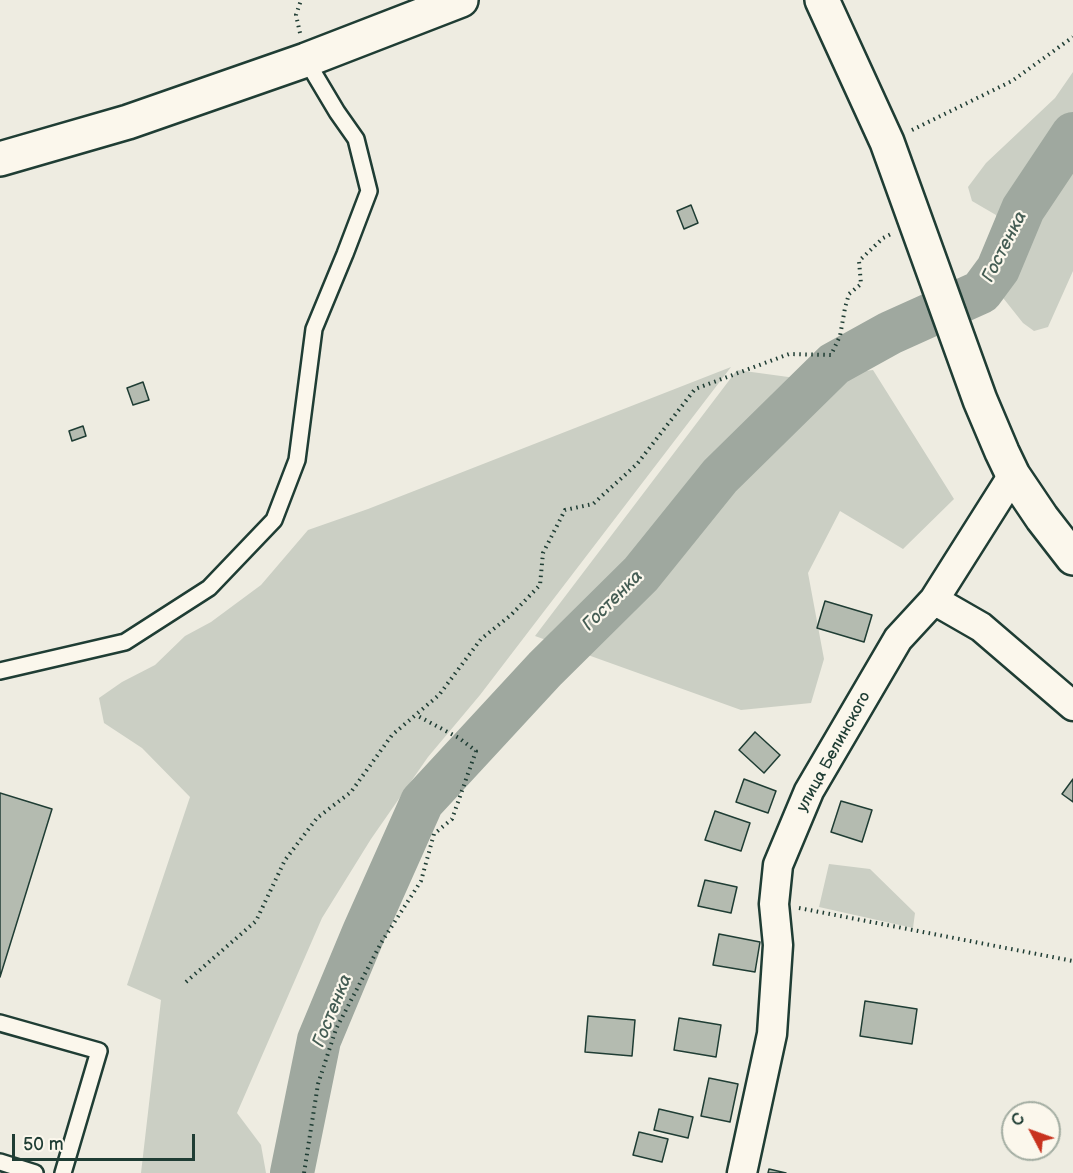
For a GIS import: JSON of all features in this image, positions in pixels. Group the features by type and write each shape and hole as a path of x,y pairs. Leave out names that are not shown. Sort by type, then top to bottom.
{"main road":[{"path":"0,159 128,122 306,60 461,0"},
{"path":"822,0 887,142 908,234 1013,475 1073,558"}],"street":[{"name":"улица Белинского","path":"742,1173 772,1034 778,945 774,904 778,865 809,791 898,639 934,600 1013,475"},
{"path":"934,600 981,627 1073,706"}],"lane":[{"path":"0,671 125,642 209,588 274,520 297,460 315,329 369,191 356,139 306,60"},
{"path":"0,1023 99,1051 63,1173"},
{"path":"0,1162 35,1173"}],"path":[{"path":"887,142 1012,81 1073,37"},
{"path":"186,982 256,921 285,860 317,818 351,792 392,735 439,695 481,639 511,615 540,585 543,553 565,510 593,504 637,464 695,389 789,354 831,355 840,336 849,294 861,284 859,261 883,238 908,234"},
{"path":"304,1173 318,1084 336,1029 381,943 421,880 434,834 452,819 476,751 459,738 416,715"},
{"path":"774,904 1073,961"}],"shaded area":[{"path":"1073,72 1073,271 1048,327 1034,331 1023,323 996,289 1000,228 996,215 972,201 968,187 986,163 1055,98"},
{"path":"731,367 480,695 428,757 371,839 322,918 237,1113 261,1145 266,1173 141,1173 161,1000 127,985 190,797 142,748 104,723 99,698 122,682 155,665 185,636 211,622 261,585 308,530 368,509"},
{"path":"737,370 803,379 873,370 954,499 903,549 840,511 808,573 824,659 811,703 741,710 535,636"},
{"path":"829,864 870,869 915,913 913,928 819,907"}],"building":[{"path":"691,205 698,223 684,229 677,211"},
{"path":"143,382 149,400 133,405 127,388"},
{"path":"83,426 86,436 72,441 69,431"},
{"path":"825,601 872,615 864,642 817,628"},
{"path":"755,732 780,755 764,773 739,750"},
{"path":"744,779 776,791 768,813 736,802"},
{"path":"1073,779 1073,802 1062,794"},
{"path":"0,793 52,809 0,977"},
{"path":"841,801 872,810 862,842 831,832"},
{"path":"715,811 750,823 741,851 705,840"},
{"path":"705,880 737,887 731,913 698,906"},
{"path":"719,934 760,942 755,972 713,965"},
{"path":"865,1001 917,1009 912,1044 860,1036"},
{"path":"588,1016 635,1020 632,1056 585,1052"},
{"path":"679,1018 721,1025 716,1057 674,1050"},
{"path":"709,1078 738,1084 730,1122 701,1116"},
{"path":"659,1109 693,1117 688,1138 654,1130"},
{"path":"639,1132 668,1139 662,1162 633,1155"},
{"path":"769,1169 786,1173 768,1173"}],"waterway":[{"name":"Гостенка","path":"292,1173 319,1040 422,802 545,669 641,574 720,476 834,364 890,333 981,292 998,269 1023,209 1073,134"}]}
